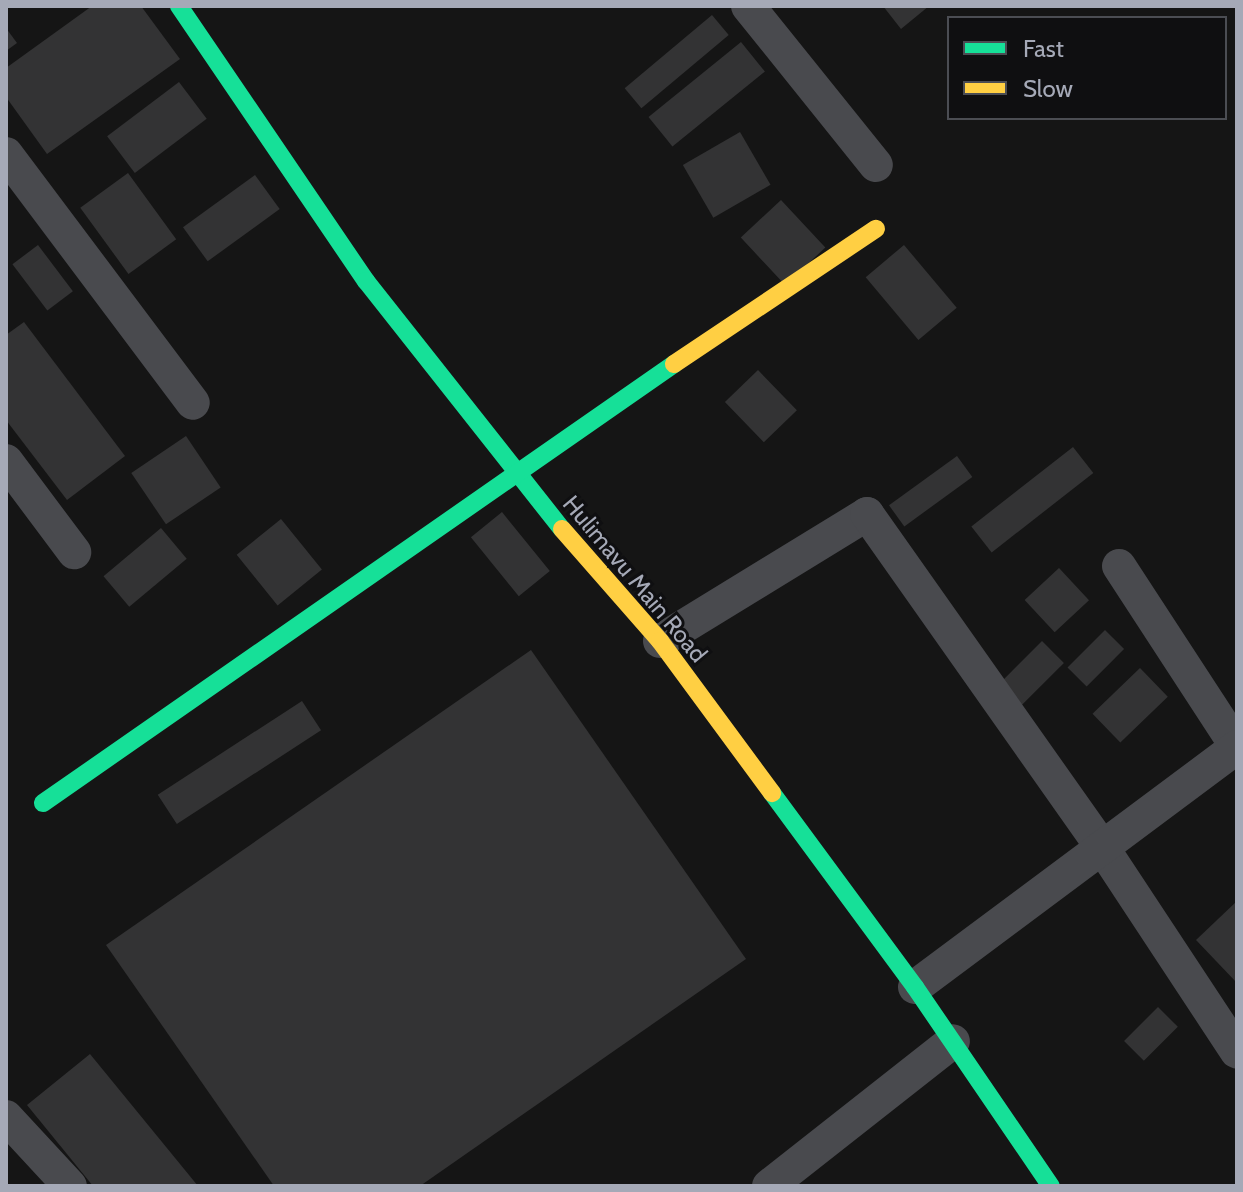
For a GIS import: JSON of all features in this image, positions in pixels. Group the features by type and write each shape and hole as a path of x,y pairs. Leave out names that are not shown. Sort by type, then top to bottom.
{"street":[{"name":"Hulimavu Main Road","path":"179,6 366,281 513,473 660,641 915,987 1051,1186"},
{"path":"748,6 876,165"},
{"path":"6,154 193,403"},
{"path":"43,803 513,473 876,229"},
{"path":"6,461 74,552"},
{"path":"660,641 867,514 1102,847 1237,1052"},
{"path":"915,987 1237,747 1119,566"},
{"path":"769,1186 953,1041"},
{"path":"6,1117 70,1186"}],"building":[{"path":"92,6 141,6 180,59 47,154 6,97 6,68"},
{"path":"883,6 929,6 901,29"},
{"path":"712,15 729,35 641,108 625,88"},
{"path":"6,28 17,43 6,51"},
{"path":"741,42 765,72 672,146 649,117"},
{"path":"179,82 207,119 135,173 107,136"},
{"path":"740,132 770,185 713,218 683,165"},
{"path":"128,173 176,239 128,274 80,208"},
{"path":"255,175 280,209 208,261 183,227"},
{"path":"781,200 825,248 785,285 741,238"},
{"path":"38,245 73,291 47,311 12,264"},
{"path":"904,245 957,308 918,340 866,277"},
{"path":"24,322 125,456 67,500 6,420 6,335"},
{"path":"758,370 797,410 764,442 725,402"},
{"path":"186,436 221,487 166,524 131,473"},
{"path":"1073,447 1093,473 992,552 971,526"},
{"path":"957,456 972,477 904,526 889,505"},
{"path":"502,512 550,571 519,596 471,537"},
{"path":"281,519 322,570 278,605 237,555"},
{"path":"161,528 187,559 129,607 104,576"},
{"path":"1059,568 1089,600 1055,632 1025,600"},
{"path":"1105,630 1124,649 1087,687 1068,667"},
{"path":"1042,641 1064,663 1021,706 999,684"},
{"path":"531,650 746,959 420,1186 274,1186 106,945"},
{"path":"1140,668 1168,697 1120,743 1093,714"},
{"path":"302,701 321,730 177,824 158,795"},
{"path":"1237,901 1237,983 1196,940"},
{"path":"1158,1007 1178,1027 1144,1061 1124,1041"},
{"path":"90,1054 198,1186 93,1186 27,1105"}],"traffic: fast":[{"path":"179,6 366,281 562,529"},
{"path":"43,803 674,364"},
{"path":"772,793 915,987 1051,1186"}],"traffic: slow":[{"path":"674,364 876,229"},
{"path":"562,529 660,641 772,793"}]}
